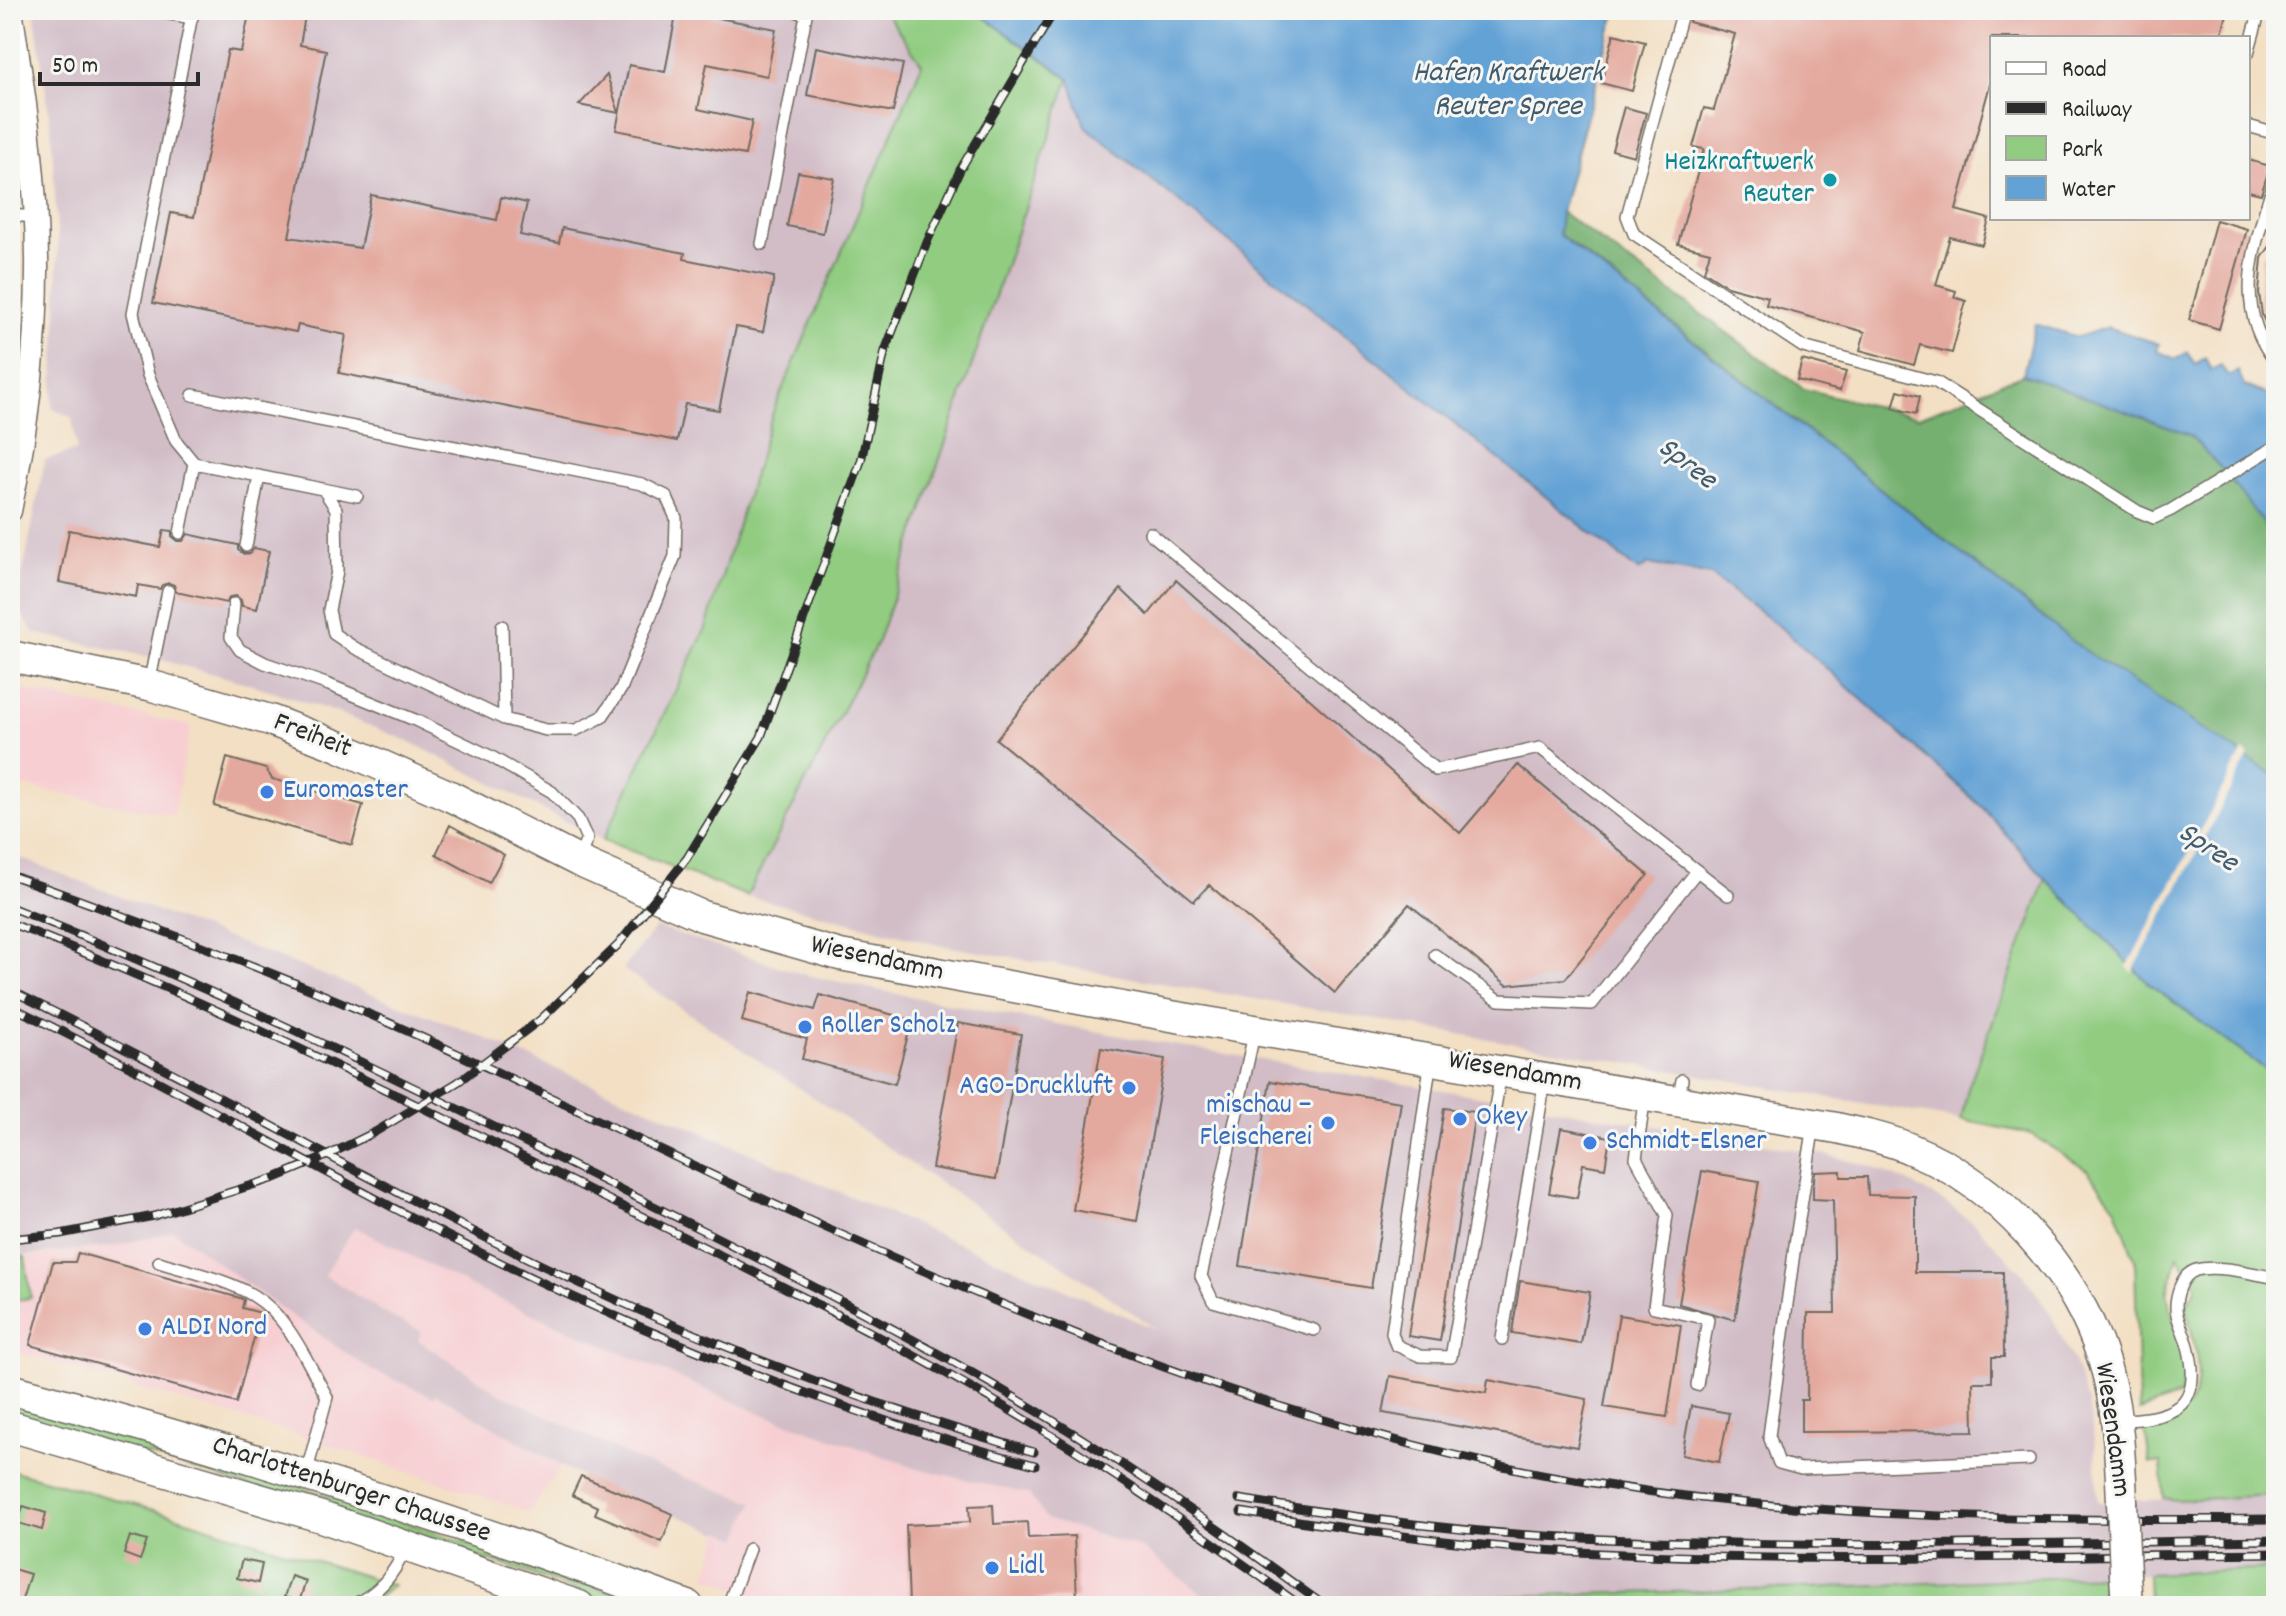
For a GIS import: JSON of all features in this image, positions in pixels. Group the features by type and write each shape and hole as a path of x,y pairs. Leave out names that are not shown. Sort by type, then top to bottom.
{"street":[{"path":"10,511 25,436 34,355 36,217 31,154 11,10"},
{"name":"Freiheit","path":"10,656 149,685 270,720 338,746 450,796 587,865"},
{"name":"Wiesendamm","path":"587,865 702,916 840,955 1156,1014 1645,1095 1680,1090 1878,1137 1916,1150 1982,1191 2017,1221 2041,1248 2079,1303 2103,1357 2116,1420 2121,1458 2127,1606"},
{"name":"Charlottenburger Chaussee","path":"10,1389 306,1474 441,1518 669,1603"},
{"name":"Charlottenburger Chaussee","path":"10,1426 235,1490 579,1606"}],"lane":[{"path":"149,10 193,14 133,313 148,375 176,441 194,463 357,496"},
{"path":"762,244 806,15 794,10"},
{"path":"1683,10 1627,216 1634,234 1803,347 1936,382 2154,518 2276,446"},
{"path":"2250,46 2260,10"},
{"path":"2250,127 2276,134"},
{"path":"2276,174 2250,269 2248,300 2258,333 2276,362"},
{"path":"10,215 36,217"},
{"path":"193,395 642,484 666,496 676,518 675,556 621,689 602,717 576,730 546,730 504,719 355,648 334,634 329,610 337,571 336,509 323,489"},
{"path":"180,533 194,463"},
{"path":"246,546 259,476"},
{"path":"1150,533 1436,770 1540,748 1728,895"},
{"path":"149,685 168,591"},
{"path":"234,604 231,637 240,650 265,663 415,720 490,756 552,792 578,819 587,839 587,865"},
{"path":"502,626 504,719"},
{"path":"1435,955 1499,1000 1592,1004 1697,871"},
{"path":"1255,1029 1201,1276 1213,1301 1314,1330"},
{"path":"1432,1059 1392,1333 1396,1345 1420,1356 1451,1357 1501,1071"},
{"path":"1502,1339 1545,1078"},
{"path":"1645,1095 1636,1158 1667,1215 1654,1307 1708,1319 1697,1385"},
{"path":"1814,1124 1769,1436 1779,1463 1801,1469 2029,1460"},
{"path":"159,1262 237,1287 257,1297 279,1317 327,1397 306,1474"},
{"path":"2116,1420 2160,1417 2174,1410 2192,1386 2193,1371 2175,1312 2184,1277 2196,1270 2234,1271 2276,1278"},
{"path":"351,1606 369,1597 391,1578 408,1546"},
{"path":"728,1606 749,1549"}],"shaded area":[{"path":"34,10 884,10 922,64 774,409 706,628 602,840 408,741 335,712 247,683 154,658 34,633 16,606 45,460 77,450 72,418 52,408 58,245 51,127"},
{"path":"1069,79 1085,126 1638,571 1649,564 1711,575 1785,631 1982,807 2046,879 1968,1088 1961,1120 939,945 747,896 878,641"},
{"path":"10,687 191,726 173,816 10,783"},
{"path":"10,854 478,1035 1158,1330 623,969 656,927 802,974 882,991 1126,1037 1823,1154 1869,1166 1910,1183 1946,1203 1977,1226 2022,1273 2048,1309 2076,1366 2088,1402 2095,1445 2098,1502 2276,1495 2276,1569 1781,1589 1420,1598 1428,1606 1218,1606 1141,1548 1046,1519 1029,1494 916,1468 757,1412 478,1290 355,1227 324,1275 388,1315 421,1331 418,1340 499,1393 641,1462 754,1502 739,1538 720,1533 576,1474 436,1394 434,1397 370,1369 174,1231 116,1246 10,1257 10,1229 13,1228 10,1226"},
{"path":"356,1226 478,1290 757,1412 916,1468 1029,1494 1046,1519 1141,1548 1216,1604 782,1606 706,1576 721,1531 739,1538 753,1501 641,1462 545,1417 499,1393 417,1340 421,1330 388,1315 324,1275"},
{"path":"174,1231 269,1300 562,1466 529,1512 296,1434 10,1350 10,1301 31,1298 25,1257 116,1246"}],"green space":[{"path":"884,10 974,10 1069,79 878,641 747,896 603,840 706,628 774,409 922,64"},
{"path":"1561,212 1804,389 1919,417 2023,374 2190,435 2221,468 2270,528 2276,540 2276,777 2084,650 1559,234"},
{"path":"2046,879 2149,984 2276,1077 2276,1495 2164,1498 2161,1463 2150,1463 2145,1429 2168,1421 2184,1410 2193,1397 2198,1365 2186,1306 2197,1287 2178,1256 2167,1293 2186,1369 2181,1395 2139,1411 2135,1260 2116,1208 2088,1171 2031,1134 1961,1120 1968,1088"},
{"path":"10,1257 25,1257 31,1298 10,1301"},
{"path":"10,1401 311,1490 622,1596 631,1606 619,1606 517,1569 10,1413"},
{"path":"10,1470 168,1514 393,1585 367,1606 10,1606"},
{"path":"2276,1569 2276,1606 2149,1606 2148,1574"},
{"path":"2101,1576 2103,1606 1428,1606 1419,1598 1781,1589"}],"water":[{"path":"974,10 1616,10 1561,212 1559,235 2084,650 2276,777 2276,1077 2149,984 2046,879 1982,807 1785,631 1711,575 1649,564 1638,571 1085,126 1069,78"},
{"path":"2035,324 2078,337 2108,327 2159,344 2157,351 2176,359 2188,352 2195,364 2205,358 2211,370 2221,365 2228,376 2238,371 2244,386 2274,397 2276,540 2221,468 2190,435 2023,374"}],"pier":[{"path":"2243,751 2249,755 2132,973 2127,967"}],"building":[{"path":"250,10 306,10 300,45 326,50 289,237 360,248 371,195 497,220 501,197 527,203 520,235 559,243 562,228 685,253 684,259 774,277 763,332 736,327 719,410 685,404 677,441 339,373 346,335 298,325 296,332 153,303 171,213 194,217 228,50 241,52"},
{"path":"677,10 776,29 767,76 707,64 698,109 752,121 745,155 616,130 629,65 665,72"},
{"name":"Heizkraftwerk Reuter","path":"1691,10 2228,10 2222,36 1990,36 1990,84 1956,210 1989,219 1982,245 1950,237 1936,285 1956,291 1954,297 1966,301 1952,353 1920,345 1914,365 1860,350 1865,332 1766,305 1768,297 1727,286 1704,271 1710,252 1678,244 1704,149 1693,147 1704,108 1714,110 1735,34 1689,22"},
{"path":"1614,34 1645,42 1632,91 1601,83"},
{"path":"816,47 903,64 893,112 807,95"},
{"path":"607,75 619,113 579,105"},
{"path":"1624,107 1646,113 1634,156 1612,150"},
{"path":"2250,161 2270,166 2261,194 2250,191"},
{"path":"798,172 834,178 823,233 787,226"},
{"path":"2216,220 2247,229 2219,329 2189,320"},
{"path":"2276,237 2276,346 2262,315 2259,293 2262,258"},
{"path":"1802,360 1846,372 1840,391 1797,380"},
{"path":"1898,390 1920,396 1916,414 1893,408"},
{"path":"69,530 160,547 164,530 172,531 172,536 178,541 183,541 188,534 238,545 238,550 244,554 250,554 254,548 269,551 257,609 242,606 236,596 230,597 226,603 176,592 174,585 169,583 160,589 138,585 136,597 59,582"},
{"path":"1176,580 1460,833 1518,765 1648,875 1565,979 1507,985 1409,904 1335,993 1209,885 1194,901 996,739 1121,589 1148,615"},
{"name":"Euromaster","path":"227,758 266,769 272,779 363,805 352,845 214,806"},
{"path":"450,825 504,855 489,883 436,854"},
{"path":"750,992 815,1010 820,995 912,1020 895,1084 802,1059 807,1039 742,1021"},
{"path":"958,1023 1021,1034 996,1179 932,1168"},
{"path":"1101,1048 1165,1059 1137,1221 1073,1210"},
{"path":"1270,1081 1401,1102 1371,1288 1240,1266"},
{"path":"1444,1108 1475,1112 1440,1341 1408,1336"},
{"path":"1561,1128 1610,1137 1605,1168 1583,1164 1577,1198 1549,1193"},
{"path":"1702,1171 1759,1181 1735,1320 1679,1304"},
{"path":"1841,1171 1841,1177 1867,1177 1868,1195 1915,1196 1915,1272 2003,1272 2004,1357 1992,1357 1992,1382 1973,1382 1974,1431 1801,1432 1801,1400 1807,1400 1808,1313 1835,1313 1833,1200 1813,1199 1815,1172"},
{"name":"ALDI Nord","path":"78,1253 240,1298 244,1300 242,1308 261,1313 236,1403 30,1345 53,1262 75,1262"},
{"path":"1520,1281 1590,1292 1581,1344 1512,1333"},
{"path":"1619,1315 1681,1325 1667,1417 1604,1407"},
{"path":"1390,1376 1486,1393 1488,1380 1587,1399 1577,1447 1383,1413"},
{"path":"1691,1406 1729,1413 1719,1462 1682,1455"},
{"path":"581,1476 673,1514 662,1542 595,1514 598,1507 572,1495"},
{"name":"Lidl","path":"993,1505 994,1524 1027,1522 1028,1538 1074,1536 1077,1598 909,1604 906,1525 970,1522 969,1506"},
{"path":"23,1506 46,1513 42,1530 18,1523"},
{"path":"130,1536 147,1541 140,1560 124,1554"},
{"path":"242,1560 262,1564 258,1583 237,1578"},
{"path":"10,1568 30,1574 20,1606 10,1606"},
{"path":"291,1576 306,1581 299,1602 284,1597"}],"railway":[{"path":"10,1239 60,1234 154,1216 275,1178 318,1160 375,1132 458,1082 541,1019 618,945 687,858 761,737 861,461 885,351 928,240 960,170 1055,10"},
{"path":"10,875 196,944 378,1018 802,1217 983,1296 1167,1368 1369,1433 1487,1463 1606,1485 1773,1505 1940,1516 2276,1519"},
{"path":"10,907 148,964 353,1058 716,1237 929,1348 1113,1459 1325,1606"},
{"path":"10,923 153,982 363,1079 871,1332 1079,1452 1301,1606"},
{"path":"10,990 402,1195 641,1311 835,1388 1034,1452"},
{"path":"10,1006 427,1225 554,1288 688,1347 825,1400 1035,1465"},
{"path":"1239,1499 1468,1530 1636,1540 1910,1544 2276,1540"},
{"path":"1241,1512 1466,1543 1634,1555 1909,1558 2276,1553"}],"place":[{"name":"Heizkraftwerk Reuter","path":"1830,180"},
{"name":"Euromaster","path":"267,792"},
{"name":"Roller Scholz","path":"805,1027"},
{"name":"AGO-Druckluft","path":"1129,1088"},
{"name":"Okey","path":"1460,1119"},
{"name":"mischau – Fleischerei","path":"1328,1123"},
{"name":"Schmidt-Elsner","path":"1590,1143"},
{"name":"ALDI Nord","path":"145,1329"},
{"name":"Lidl","path":"992,1568"}],"water label":[{"name":"Hafen Kraftwerk Reuter Spree","path":"1508,91"},
{"name":"Spree","path":"1686,465"},
{"name":"Spree","path":"2207,849"}]}
